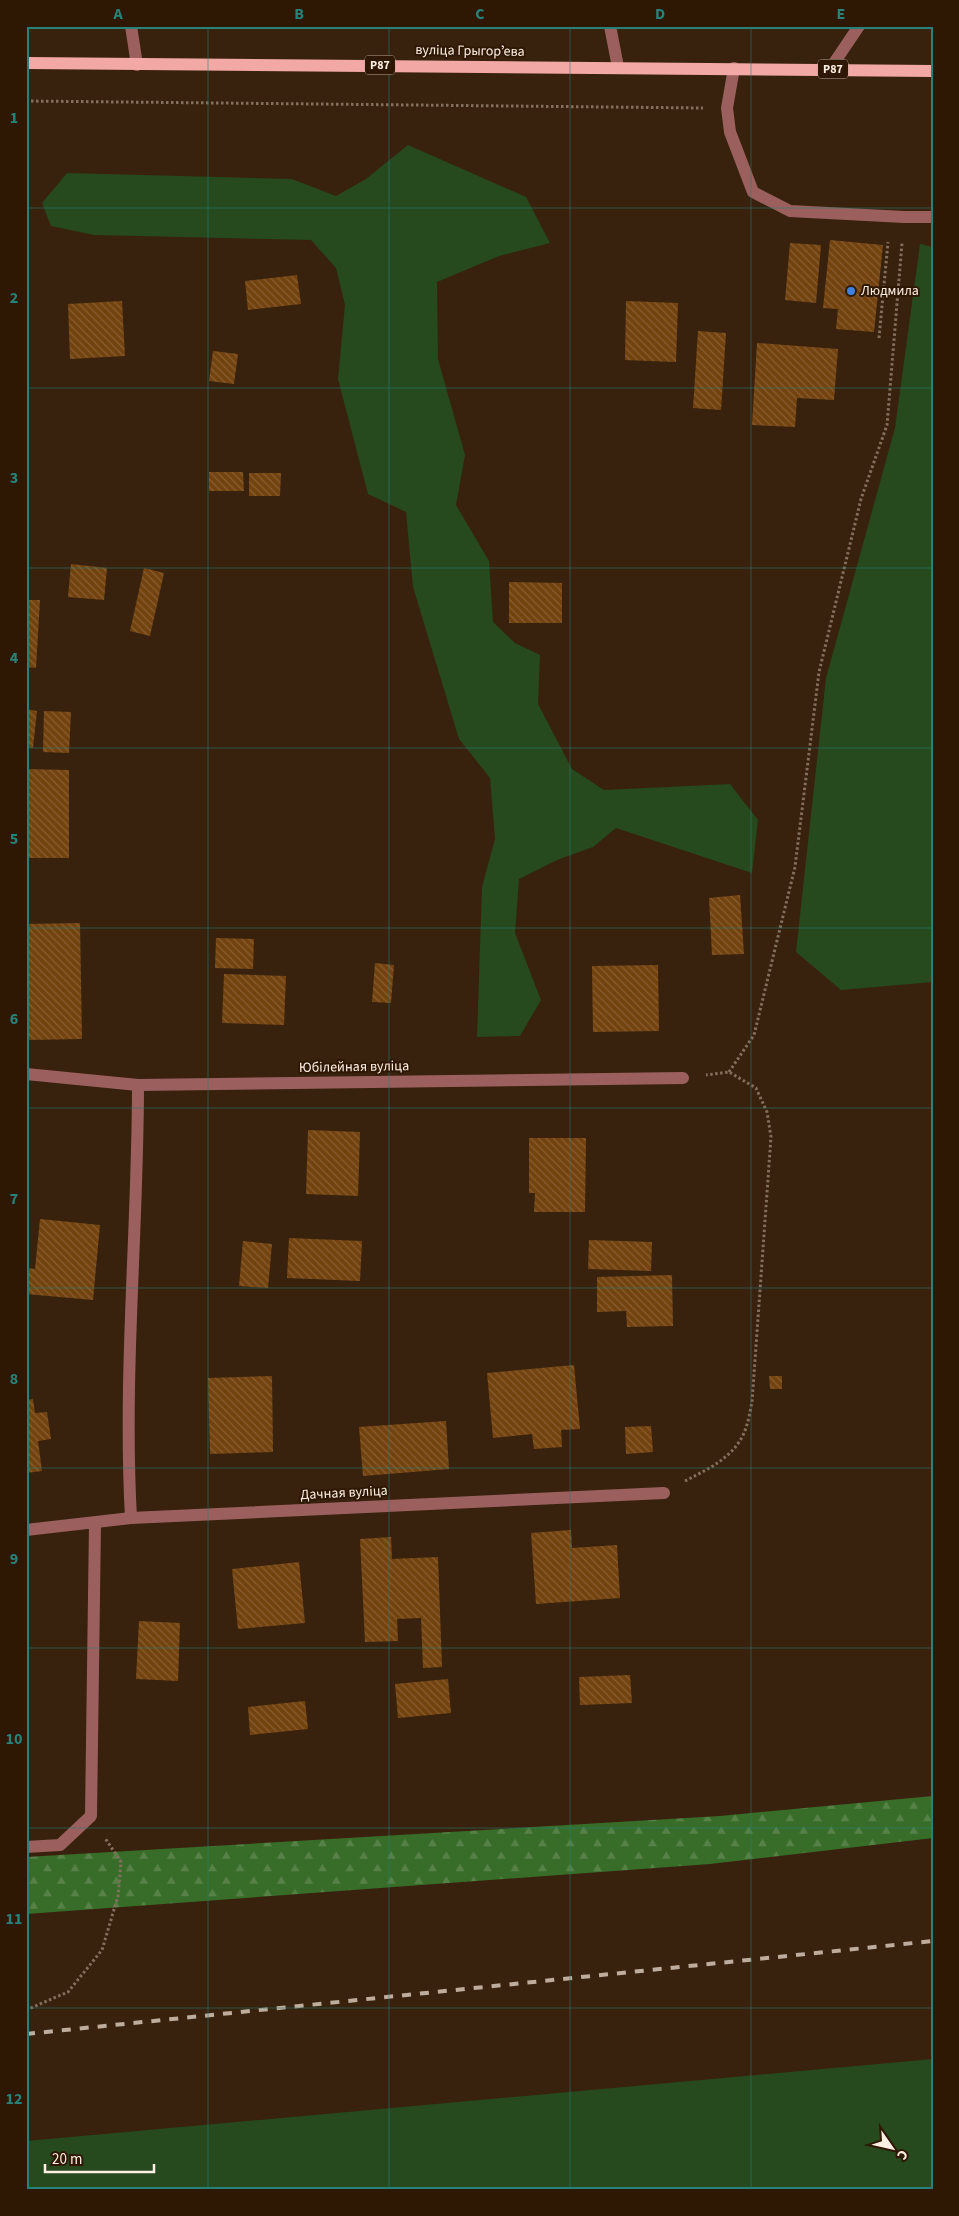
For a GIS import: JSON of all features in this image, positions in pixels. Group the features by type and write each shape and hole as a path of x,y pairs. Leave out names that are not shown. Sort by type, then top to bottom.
{"main road":[{"name":"вуліца Грыгорʼева","path":"26,63 734,68"},
{"name":"Р87","path":"734,68 933,71"}],"street":[{"path":"131,26 137,65"},
{"path":"610,26 618,67"},
{"path":"830,69 859,26"},
{"path":"734,68 727,108 730,132 753,192 790,211 904,218 933,217"},
{"name":"Юбілейная вуліца","path":"26,1074 138,1085 683,1078"},
{"path":"131,1518 128,1453 138,1153 138,1085"},
{"name":"Дачная вуліца","path":"26,1530 131,1518 664,1493"},
{"path":"26,1847 60,1845 91,1816 95,1523"}],"path":[{"path":"26,101 727,108"},
{"path":"879,338 889,217"},
{"path":"729,1072 754,1035 795,867 820,672 861,500 887,425 904,218"},
{"path":"664,1493 720,1463 744,1433 752,1402 770,1137 767,1112 756,1088 729,1072 683,1078"},
{"path":"26,2010 68,1992 102,1950 118,1896 121,1862"}],"green space":[{"path":"408,145 526,197 550,243 499,256 437,282 438,359 465,455 456,505 489,561 493,622 515,643 540,655 538,704 572,769 604,790 730,784 758,820 752,873 616,828 593,847 557,860 519,879 515,933 541,1000 520,1036 477,1037 482,887 495,839 490,778 459,739 413,587 406,512 368,494 338,379 345,305 336,268 311,240 94,235 51,226 42,203 67,173 292,179 336,196 366,179"},
{"path":"920,244 933,247 933,982 841,990 796,952 826,678 895,428"},
{"path":"933,1796 933,1838 710,1864 26,1914 26,1857 720,1816"},
{"path":"933,2059 933,2190 26,2190 26,2141"}],"building":[{"name":"Людмила","path":"830,240 883,245 874,332 836,329 838,309 823,308"},
{"path":"790,243 821,245 816,303 785,300"},
{"path":"297,275 301,304 248,310 245,281"},
{"path":"122,301 125,356 70,359 68,304"},
{"path":"626,301 678,303 676,362 625,360"},
{"path":"698,331 726,333 721,410 693,408"},
{"path":"757,343 838,349 834,400 797,398 795,427 752,425"},
{"path":"213,351 238,354 234,384 209,381"},
{"path":"209,472 243,472 244,491 209,491"},
{"path":"249,473 281,473 280,496 249,496"},
{"path":"71,564 107,568 104,600 68,597"},
{"path":"144,568 164,573 150,636 130,631"},
{"path":"509,582 562,583 562,623 509,623"},
{"path":"26,600 40,600 36,668 26,667"},
{"path":"26,709 37,711 33,748 26,747"},
{"path":"44,711 71,712 69,753 43,752"},
{"path":"26,769 69,770 69,858 26,858"},
{"path":"740,895 744,954 712,955 709,898"},
{"path":"80,923 82,1039 26,1040 26,924"},
{"path":"216,938 254,939 253,969 215,968"},
{"path":"375,963 394,965 391,1003 372,1002"},
{"path":"658,965 659,1031 593,1032 592,966"},
{"path":"224,974 286,976 284,1025 222,1023"},
{"path":"308,1130 360,1132 358,1196 306,1194"},
{"path":"529,1138 586,1138 585,1212 534,1212 535,1193 529,1193"},
{"path":"40,1219 100,1225 93,1300 26,1294 26,1268 35,1269"},
{"path":"289,1238 362,1241 360,1281 287,1278"},
{"path":"589,1240 652,1242 651,1271 588,1269"},
{"path":"243,1241 272,1244 268,1288 239,1286"},
{"path":"672,1275 673,1326 627,1327 626,1311 597,1312 597,1277"},
{"path":"574,1365 580,1429 561,1430 562,1447 534,1449 532,1434 493,1438 487,1373"},
{"path":"272,1376 273,1452 210,1454 208,1378"},
{"path":"769,1376 782,1376 782,1389 770,1389"},
{"path":"33,1399 35,1413 47,1412 51,1439 38,1441 42,1471 26,1473 26,1400"},
{"path":"446,1421 449,1469 363,1476 359,1427"},
{"path":"651,1426 653,1452 626,1454 625,1427"},
{"path":"571,1530 572,1548 617,1545 620,1598 536,1604 531,1533"},
{"path":"391,1537 392,1559 438,1557 442,1667 423,1668 421,1618 397,1619 398,1641 365,1642 360,1539"},
{"path":"299,1562 305,1623 238,1629 232,1569"},
{"path":"139,1621 180,1623 178,1681 136,1679"},
{"path":"630,1675 632,1703 580,1705 579,1677"},
{"path":"448,1679 451,1713 398,1718 395,1684"},
{"path":"305,1701 308,1729 250,1735 248,1707"}],"railway":[{"path":"26,2034 933,1941"}],"place":[{"name":"Людмила","path":"851,291"}]}
